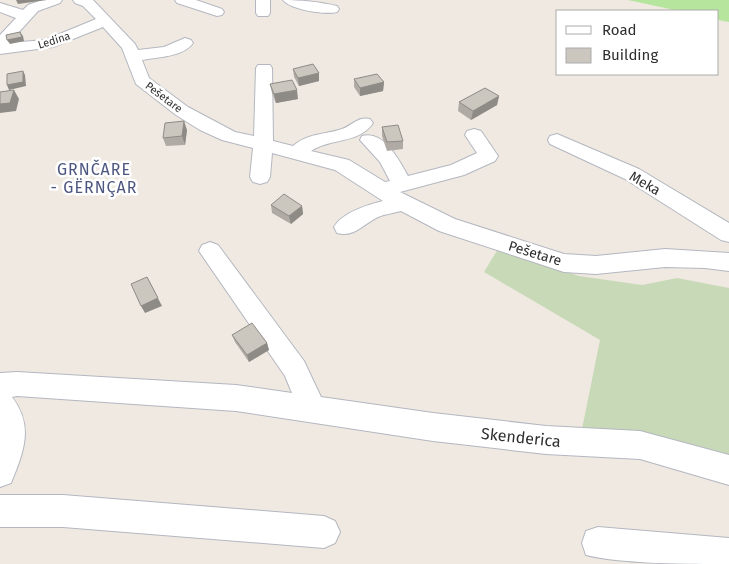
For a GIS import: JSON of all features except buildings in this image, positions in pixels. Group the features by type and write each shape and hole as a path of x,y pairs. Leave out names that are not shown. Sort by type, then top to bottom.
{"street":[{"path":"0,44 7,39 33,8 55,0"},
{"name":"Pešetare","path":"80,0 88,3 129,47 142,80 182,111 207,126 229,136 264,146 298,152 342,165 381,190 402,193 447,225 564,263 596,265 666,258 729,262"},
{"path":"182,0 217,12"},
{"path":"290,0 305,6 332,9"},
{"path":"0,7 25,16"},
{"name":"Ledina","path":"0,49 47,44 105,20"},
{"path":"133,56 168,51 185,42"},
{"path":"260,177 264,146 266,94 264,68"},
{"path":"298,152 309,142 348,134 357,130 367,132 388,158 402,193"},
{"path":"345,227 402,193 488,156 474,135"},
{"name":"Meka","path":"557,140 632,174 729,234"},
{"path":"610,178 704,226 729,245"},
{"path":"210,251 295,369 312,408"},
{"name":"Skenderica","path":"0,385 17,384 152,394 186,394 312,408 433,427 546,440 640,445 729,470"},
{"path":"0,404 10,417 12,431 0,472"},
{"path":"0,511 63,511 324,532"},
{"path":"598,543 729,555"}],"green space":[{"path":"628,0 729,0 729,22 719,20 719,10 674,10"},
{"path":"498,249 579,276 642,285 677,278 729,288 729,466 582,429 600,340 484,272"}],"district":[{"name":"GRNČARE - GËRNÇAR","path":"94,178"}]}
